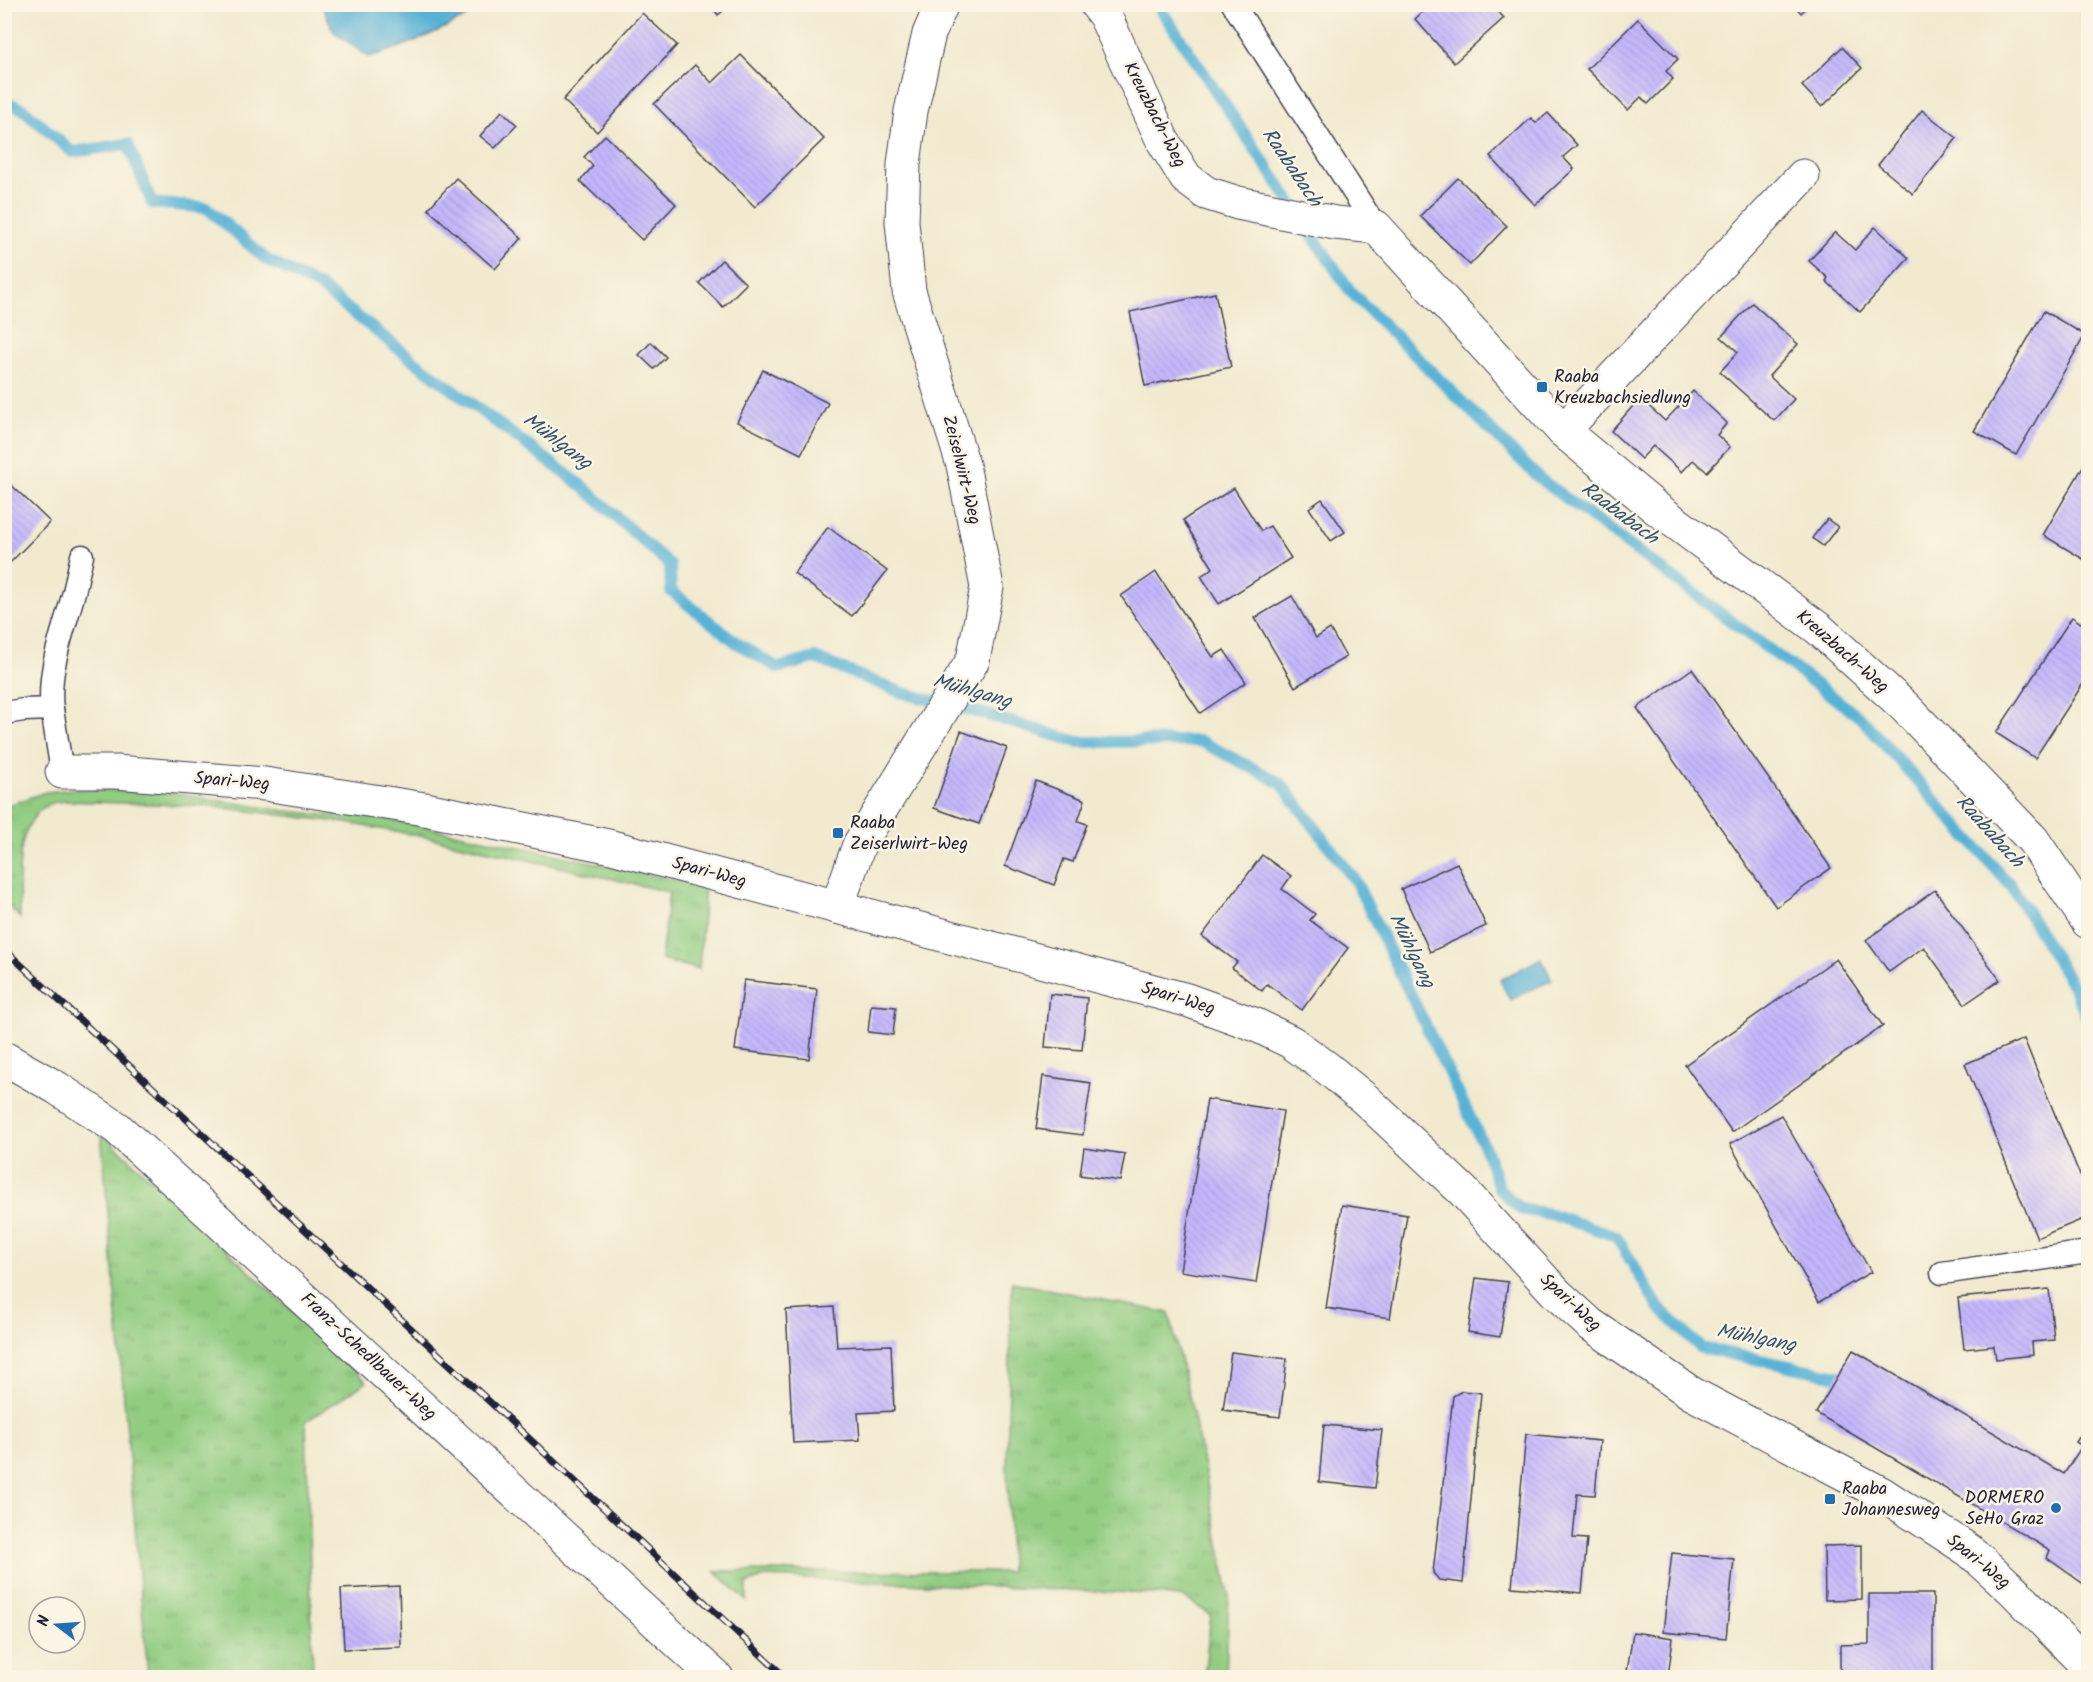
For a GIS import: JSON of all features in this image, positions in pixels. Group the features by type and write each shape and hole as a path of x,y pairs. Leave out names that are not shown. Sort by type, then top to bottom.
{"street":[{"name":"Zeiselwirt-Weg","path":"837,907 859,845 973,660 987,587 963,465 909,291 902,222 904,164 911,111 928,34 942,4"},
{"name":"Kreuzbach-Weg","path":"1096,4 1105,16 1163,141 1186,178 1206,193 1238,203 1335,223 1376,227 1563,431 1656,508 1819,629 1896,698 2033,840 2087,909"},
{"path":"1563,431 1803,176"},
{"name":"Spari-Weg","path":"62,772 116,772 266,784 425,809 609,846 1187,1000 1256,1025 1291,1042 1365,1100 1463,1191 1557,1294 1590,1324 1691,1393 1881,1493 1970,1551 2013,1590 2088,1667"},
{"name":"Franz-Schedlbauer-Weg","path":"4,1058 57,1088 117,1128 717,1677"}],"lane":[{"name":"Kreuzbach-Weg","path":"1233,4 1376,227"},
{"path":"62,772 50,695 57,649 82,556"},
{"path":"4,712 52,710"},
{"path":"1942,1273 2088,1252"}],"green space":[{"path":"74,789 172,793 286,811 326,815 369,815 705,886 699,969 661,960 669,892 432,838 347,823 209,806 65,801 47,805 36,815 23,842 19,872 20,918 5,902 5,806 46,792"},
{"path":"101,1132 367,1382 306,1421 313,1677 148,1677"},
{"path":"1012,1282 1169,1313 1193,1413 1229,1593 1226,1677 1204,1677 1211,1615 1185,1598 1158,1594 765,1577 747,1584 747,1601 715,1571 1010,1572 1007,1459"}],"water":[{"path":"322,5 488,5 430,35 368,57 333,31"},
{"path":"1541,958 1552,980 1510,1000 1500,980"}],"building":[{"path":"710,4 732,4 718,15"},
{"path":"1431,4 1491,4 1504,18 1454,63 1415,19"},
{"path":"1793,4 1810,4 1801,13"},
{"path":"642,13 677,45 597,132 563,100"},
{"path":"1638,19 1678,59 1666,71 1673,79 1648,104 1641,97 1628,110 1587,69"},
{"path":"1842,47 1862,68 1822,107 1802,86"},
{"path":"741,55 824,139 755,207 654,104 695,65 712,83"},
{"path":"1922,110 1957,138 1913,194 1878,165"},
{"path":"502,111 517,125 495,148 480,136"},
{"path":"1548,113 1577,145 1563,157 1574,169 1535,205 1490,156 1531,118 1536,123"},
{"path":"605,135 676,204 642,240 580,181 593,166 584,157"},
{"path":"456,178 522,238 495,269 428,209"},
{"path":"1458,178 1507,226 1470,265 1420,216"},
{"path":"1875,227 1909,258 1860,312 1826,281 1828,278 1809,261 1835,232 1855,250"},
{"path":"722,260 746,284 723,307 699,283"},
{"path":"1215,293 1231,367 1145,386 1130,312"},
{"path":"1752,303 1798,344 1769,376 1794,399 1774,421 1720,372 1738,352 1721,337"},
{"path":"2044,311 2085,335 2016,455 1974,431"},
{"path":"651,342 666,357 654,369 639,355"},
{"path":"763,370 828,403 801,454 737,422"},
{"path":"1693,391 1727,423 1717,435 1730,447 1707,472 1693,460 1682,472 1653,446 1641,459 1611,431 1640,398 1665,421"},
{"path":"2088,458 2088,562 2043,535"},
{"path":"4,478 50,522 4,569"},
{"path":"1234,488 1261,531 1270,526 1291,558 1219,604 1201,576 1213,568 1183,520"},
{"path":"1322,499 1345,532 1331,541 1309,508"},
{"path":"1827,519 1838,527 1823,546 1812,538"},
{"path":"828,527 887,571 852,616 794,573"},
{"path":"1156,572 1213,657 1224,650 1246,682 1200,713 1121,596"},
{"path":"1292,596 1316,638 1330,629 1346,657 1295,687 1255,618"},
{"path":"2072,617 2088,628 2088,676 2035,758 1996,733"},
{"path":"1692,669 1831,868 1776,907 1637,708"},
{"path":"961,731 1007,748 979,824 934,808"},
{"path":"1036,781 1085,800 1078,821 1087,824 1073,862 1064,859 1054,885 1005,866"},
{"path":"1262,855 1291,876 1282,889 1315,914 1310,920 1348,948 1302,1010 1267,984 1262,991 1232,968 1237,962 1202,936"},
{"path":"1457,863 1486,926 1430,952 1401,889"},
{"path":"1935,890 2000,980 1965,1004 1924,947 1889,972 1866,940"},
{"path":"1836,959 1883,1026 1732,1132 1685,1065"},
{"path":"744,980 817,989 809,1059 735,1050"},
{"path":"1050,994 1087,998 1082,1050 1045,1047"},
{"path":"871,1005 896,1007 893,1035 868,1032"},
{"path":"2024,1039 2088,1195 2088,1217 2037,1238 1965,1064"},
{"path":"1043,1076 1091,1083 1083,1135 1036,1129"},
{"path":"1207,1099 1283,1111 1256,1283 1180,1271"},
{"path":"1781,1115 1871,1272 1819,1302 1730,1144"},
{"path":"1084,1148 1125,1154 1120,1181 1080,1175"},
{"path":"1342,1205 1407,1215 1390,1318 1326,1308"},
{"path":"1476,1278 1508,1282 1500,1337 1468,1332"},
{"path":"2049,1289 2054,1340 2032,1342 2033,1355 1996,1359 1994,1346 1964,1349 1958,1298"},
{"path":"834,1307 837,1347 891,1345 894,1411 858,1413 860,1440 793,1443 786,1310"},
{"path":"1853,1350 2064,1474 2082,1446 2076,1442 2088,1423 2088,1587 2047,1558 2050,1550 1816,1413"},
{"path":"1231,1352 1287,1359 1280,1417 1223,1410"},
{"path":"1462,1391 1481,1393 1463,1583 1439,1580 1433,1573 1453,1396"},
{"path":"1324,1425 1382,1430 1375,1488 1319,1482"},
{"path":"1526,1434 1600,1441 1595,1495 1577,1494 1573,1538 1587,1539 1582,1593 1512,1587"},
{"path":"1862,1545 1862,1599 1825,1600 1824,1546"},
{"path":"1672,1553 1734,1559 1726,1638 1663,1632"},
{"path":"399,1586 401,1647 344,1649 341,1589"},
{"path":"1869,1594 1933,1594 1933,1678 1840,1678 1840,1645 1869,1644"},
{"path":"1633,1632 1673,1638 1668,1677 1627,1671"}],"waterway":[{"name":"Raababach","path":"1157,4 1294,207"},
{"name":"Mühlgang","path":"4,101 23,109 72,152 128,144 152,203 207,208 267,260 320,287 422,367 582,486 670,565 671,591 737,643 778,668 815,658 900,692 1078,742 1200,741 1281,783 1355,880 1485,1148 1499,1188 1520,1209 1550,1214 1616,1236 1659,1308 1701,1348 1838,1376"},
{"name":"Raababach","path":"1303,222 1351,292 1540,479 1861,718 2012,887 2074,988 2088,1020"}],"railway":[{"path":"4,949 786,1678"}],"place":[{"name":"Raaba Kreuzbachsiedlung","path":"1542,387"},
{"name":"Raaba Zeiserlwirt-Weg","path":"838,833"},
{"name":"Raaba Johannesweg","path":"1830,1499"},
{"name":"DORMERO SeHo Graz","path":"2056,1508"}]}
